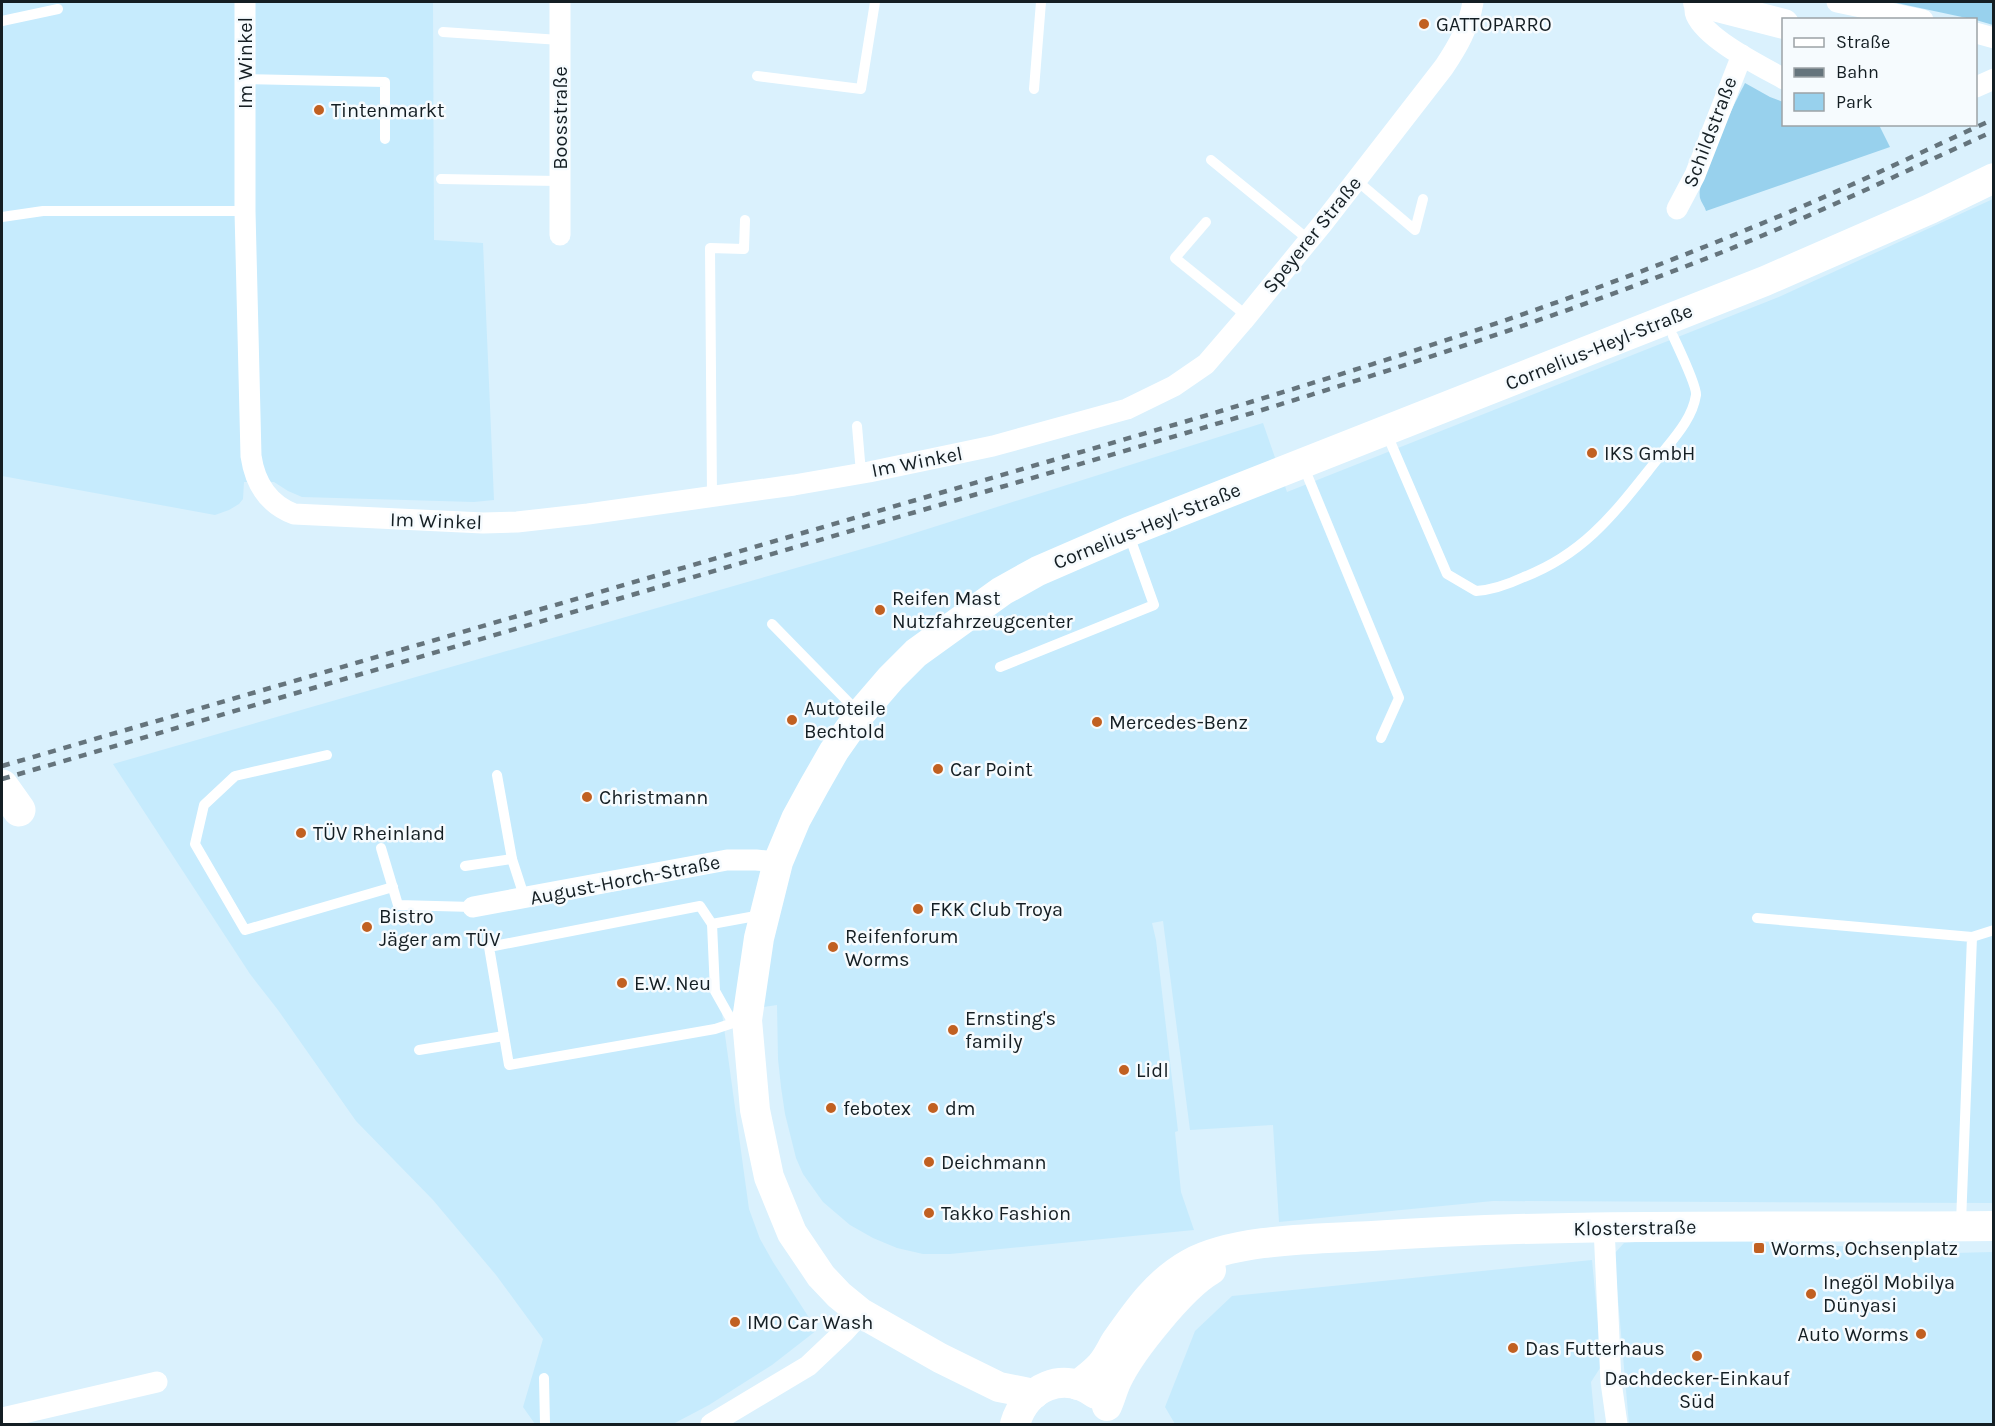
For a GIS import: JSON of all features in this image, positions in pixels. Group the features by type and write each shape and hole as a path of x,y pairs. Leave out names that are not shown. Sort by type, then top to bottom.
{"main road":[{"path":"1697,2 1782,23"},
{"name":"Cornelius-Heyl-Straße","path":"1034,1394 999,1387 940,1358 861,1313 839,1295 821,1276 792,1233 779,1205 761,1146 740,1021 764,914 778,862 796,819 834,752 860,714 916,653 1002,591 1046,567 1128,532 1766,282 1994,178"},
{"name":"Klosterstraße","path":"1111,1415 1094,1393 1078,1385 1101,1365 1136,1312 1155,1289 1191,1263 1214,1254 1265,1243 1427,1232 1604,1227 1994,1226"},
{"name":"Klosterstraße","path":"1111,1415 1118,1378 1155,1325 1186,1288 1201,1275 1265,1243"},
{"name":"Cornelius-Heyl-Straße","path":"940,1358 1014,1425"},
{"path":"1014,1425 1025,1402 1041,1389 1059,1383 1078,1385"}],"street":[{"name":"Im Winkel","path":"245,2 245,211 251,456 255,474 264,494 282,510 294,514 317,516 483,523 517,522 794,485 993,446 1100,418"},
{"name":"Boosstraße","path":"560,2 560,235"},
{"name":"Speyerer Straße","path":"1100,418 1127,409 1174,386 1206,364 1309,240 1425,94 1461,42 1473,2"},
{"path":"1697,2 1695,13 1697,18 1712,34 1742,55 1782,78"},
{"path":"1837,2 1913,18"},
{"path":"1977,33 1994,38"},
{"name":"Schildstraße","path":"1677,209 1695,175 1742,55"},
{"path":"1977,87 1994,79"},
{"name":"August-Horch-Straße","path":"473,907 727,860 778,862"},
{"path":"1604,1227 1611,1382 1617,1425"},
{"path":"711,1425 808,1366 839,1338 861,1313"},
{"path":"2,1418 157,1382"}],"lane":[{"path":"757,76 861,89 874,2"},
{"path":"1034,89 1041,2"},
{"path":"2,21 58,9"},
{"path":"442,32 560,40"},
{"path":"245,80 385,82 385,139"},
{"path":"1210,160 1309,240"},
{"path":"441,178 560,181"},
{"path":"1356,180 1415,230 1423,199"},
{"path":"2,217 43,211 245,211"},
{"path":"712,496 710,248 744,249 745,220"},
{"path":"1206,222 1175,258 1247,316"},
{"path":"1386,432 1448,574 1476,591 1505,585 1546,569 1577,549 1599,530 1676,436 1691,412 1697,392 1673,336"},
{"path":"857,426 861,473"},
{"path":"1303,464 1399,698 1381,738"},
{"path":"1000,667 1154,605 1128,532"},
{"path":"772,624 860,714"},
{"path":"327,755 235,776 204,806 195,844 245,930 393,887"},
{"path":"496,775 512,859 525,899"},
{"path":"381,848 398,905 473,907"},
{"path":"465,866 512,859"},
{"path":"700,906 712,924 715,991 740,1021 715,1029 509,1065 489,947 700,906"},
{"path":"712,924 764,914"},
{"path":"1756,918 1972,937 1994,930"},
{"path":"1961,1227 1972,937"},
{"path":"419,1050 504,1036"},
{"path":"544,1378 545,1425"}],"shaded area":[{"path":"2,2 433,2 434,240 483,243 494,500 474,502 302,497 274,482 244,482 243,499 239,504 215,515 2,476"},
{"path":"1993,199 1993,1203 1493,1201 1279,1222 1273,1125 1190,1130 1163,921 1152,923 1156,940 1178,1131 1175,1132 1181,1192 1194,1230 950,1254 923,1254 897,1248 873,1238 850,1225 823,1202 803,1174 796,1158 781,1087 777,1005 722,1013 749,1209 760,1239 817,1330 772,1365 709,1405 673,1424 535,1424 523,1407 543,1339 496,1275 433,1200 356,1121 250,974 113,764 883,543 1263,423 1287,492 1781,296"},
{"path":"1693,1237 1954,1253 1993,1252 1993,1424 1629,1424 1614,1254 1624,1243"},
{"path":"1592,1260 1602,1365 1591,1382 1595,1424 1175,1424 1165,1407 1195,1331 1232,1296"}],"green space":[{"path":"1892,2 1993,2 1993,25 1977,20 1977,18 1967,18"},
{"path":"1745,83 1782,102 1782,126 1880,126 1890,147 1706,211 1700,198 1700,188 1717,141"}],"railway":[{"path":"2,766 1184,422 1480,329 1626,277 1770,220 1994,119"},
{"path":"2,779 1186,433 1388,371 1588,303 1720,253 1824,209 1994,131"}],"place":[{"name":"GATTOPARRO","path":"1424,24"},
{"name":"Tintenmarkt","path":"319,110"},
{"name":"IKS GmbH","path":"1592,453"},
{"name":"Reifen Mast Nutzfahrzeugcenter","path":"880,610"},
{"name":"Autoteile Bechtold","path":"792,720"},
{"name":"Mercedes-Benz","path":"1097,722"},
{"name":"Car Point","path":"938,769"},
{"name":"Christmann","path":"587,797"},
{"name":"TÜV Rheinland","path":"301,833"},
{"name":"FKK Club Troya","path":"918,909"},
{"name":"Bistro Jäger am TÜV","path":"367,927"},
{"name":"Reifenforum Worms","path":"833,947"},
{"name":"E.W. Neu","path":"622,983"},
{"name":"Ernsting's family","path":"953,1030"},
{"name":"Lidl","path":"1124,1070"},
{"name":"febotex","path":"831,1108"},
{"name":"dm","path":"933,1108"},
{"name":"Deichmann","path":"929,1162"},
{"name":"Takko Fashion","path":"929,1213"},
{"name":"Worms, Ochsenplatz","path":"1759,1248"},
{"name":"Inegöl Mobilya Dünyasi","path":"1811,1294"},
{"name":"IMO Car Wash","path":"735,1322"},
{"name":"Auto Worms","path":"1921,1334"},
{"name":"Das Futterhaus","path":"1513,1348"},
{"name":"Dachdecker-Einkauf Süd","path":"1697,1356"}]}
